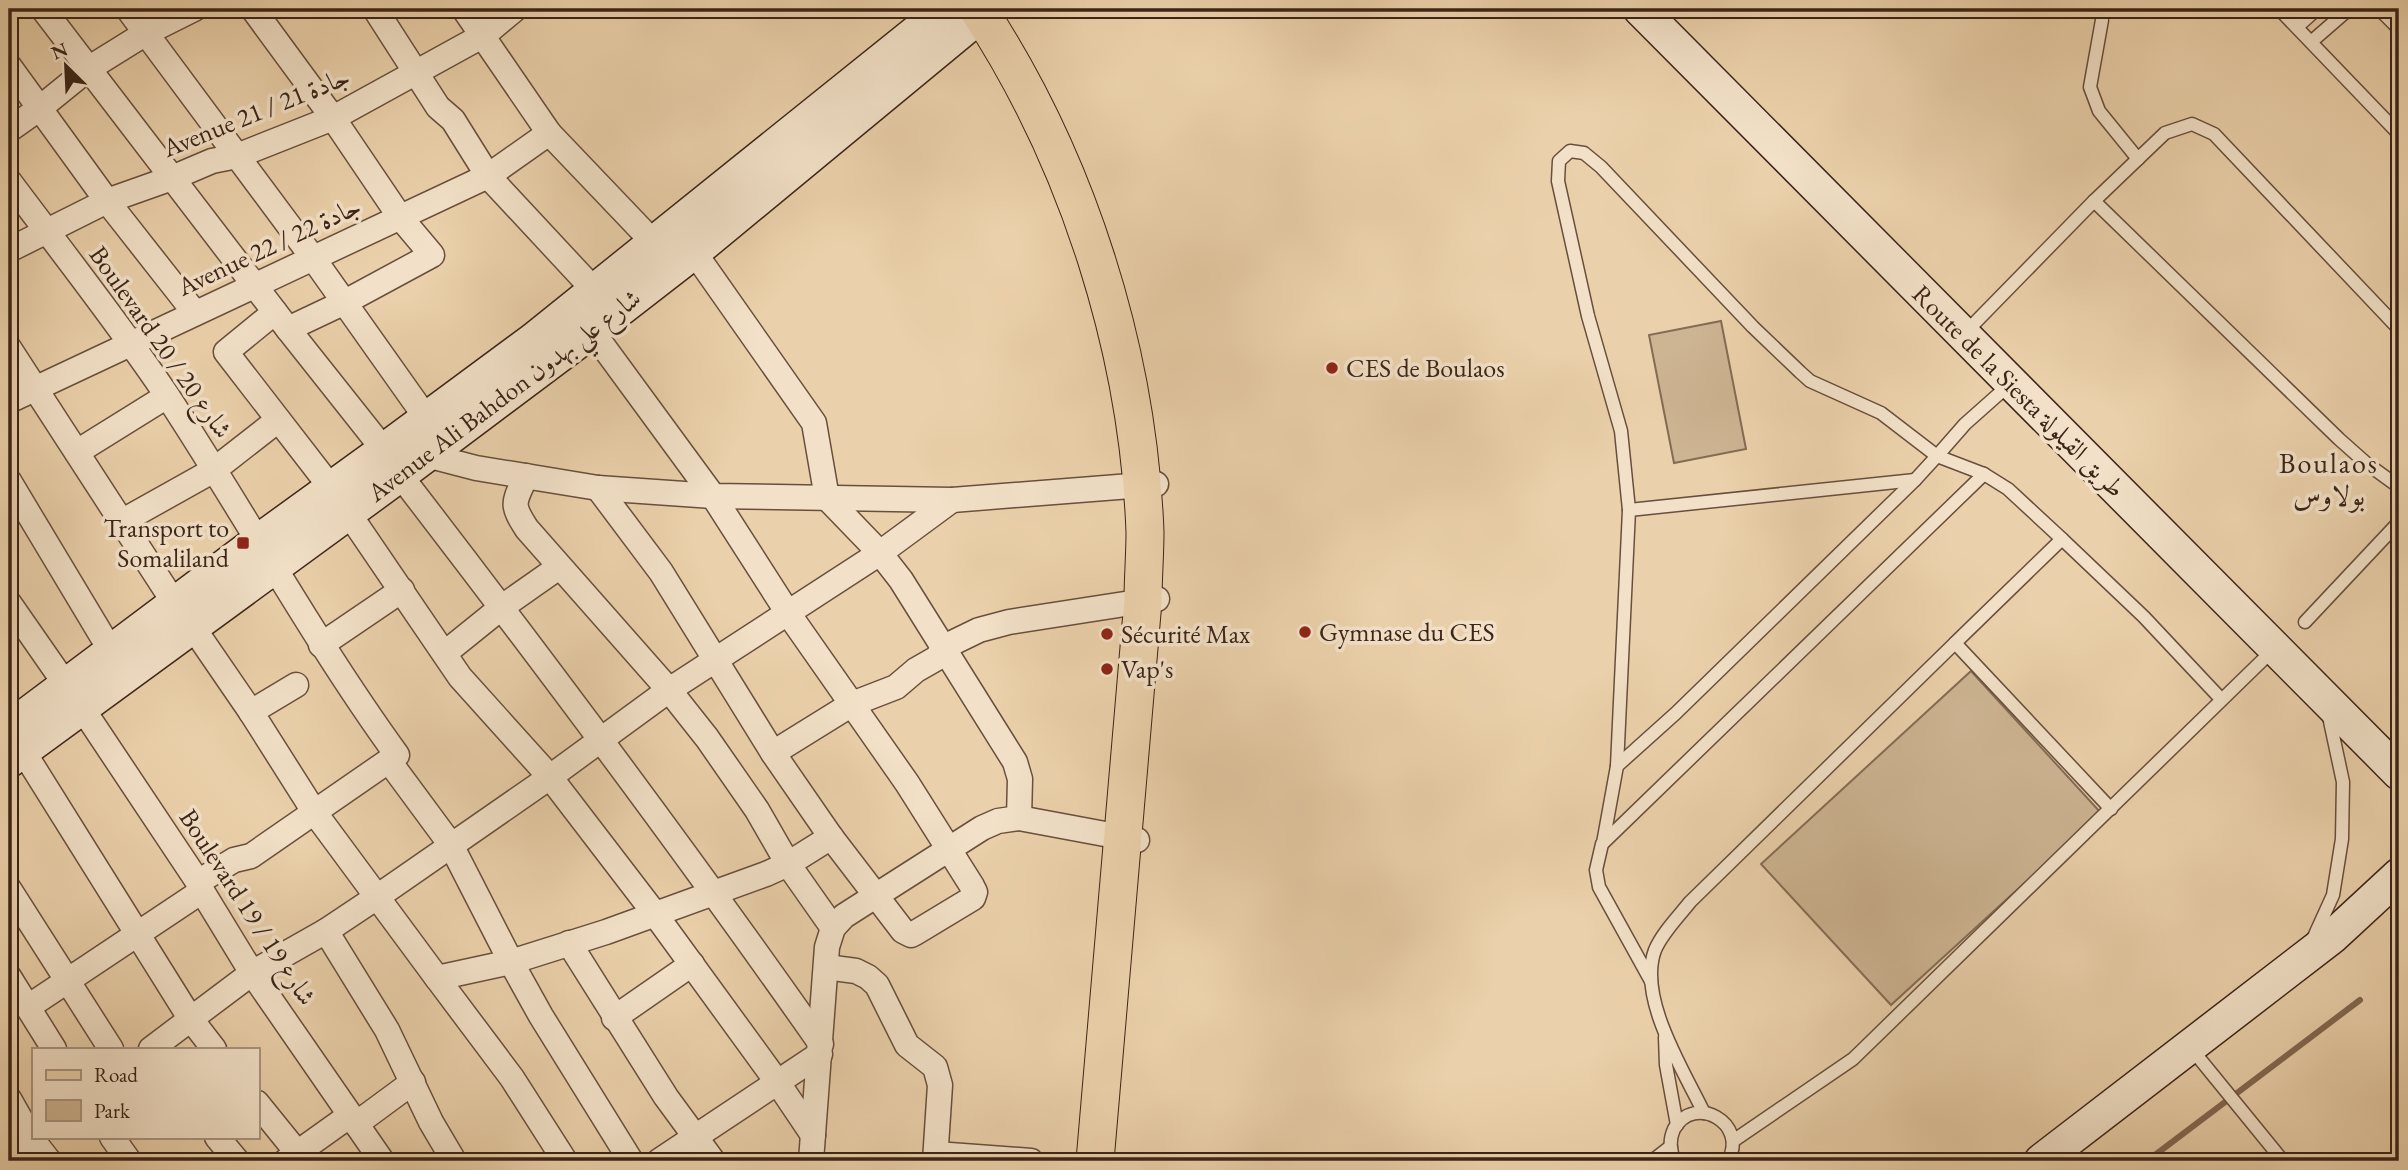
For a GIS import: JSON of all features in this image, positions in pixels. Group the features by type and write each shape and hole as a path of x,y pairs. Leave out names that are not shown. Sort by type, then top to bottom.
{"main road":[{"name":"Avenue Ali Bahdon شارع علي بهدون","path":"14,747 74,696 392,463 427,419 595,290 946,9"},
{"name":"Route de la Siesta طريق القيلولة","path":"1640,9 2276,647 2399,774"},
{"name":"Avenue Ali Bahdon شارع علي بهدون","path":"392,463 426,455 592,331 694,252 985,10"},
{"path":"985,10 1018,39 1068,139 1099,213 1123,284 1137,346 1150,485 1151,600 1131,839 1112,1161"},
{"name":"Avenue Ali Bahdon شارع علي بهدون","path":"74,696 111,650 183,615"},
{"path":"1095,1161 1131,839"},
{"path":"2041,1161 2332,937 2399,875"},
{"path":"2332,937 2399,901"}],"street":[{"path":"43,9 502,607 715,892 820,1049"},
{"path":"128,9 313,258 427,419"},
{"path":"9,130 88,69 146,33 194,9"},
{"path":"253,9 333,118 400,217 432,255 345,302 281,321 226,352 340,501 444,653 485,705 550,777 655,914 813,1135"},
{"path":"375,9 438,107 453,120 488,176 595,290"},
{"path":"464,9 549,133 654,243"},
{"name":"Avenue 21 / جادة 21","path":"9,250 107,201 212,161 237,156 333,118 484,35 515,9"},
{"path":"9,66 107,201 195,313"},
{"name":"Avenue 22 / جادة 22","path":"9,401 488,176 549,133"},
{"name":"Boulevard 20 / شارع 20","path":"9,181 132,343 167,396 321,645 397,755 388,761"},
{"path":"694,252 781,380 814,423 827,498 880,553 901,580 1015,762 1020,779 1019,818"},
{"path":"592,331 713,496 788,613 906,783 972,886 975,892 973,898 911,936 903,931 831,837 774,753 661,572 598,488"},
{"path":"9,348 315,813 512,1078 565,1161"},
{"path":"77,452 167,396"},
{"path":"121,522 214,470 278,420"},
{"path":"426,455 476,468 598,488 713,496 952,500 1150,485"},
{"path":"526,476 515,501 515,508 527,529 669,690 742,789 788,864 833,928"},
{"path":"11,490 111,650"},
{"path":"155,1048 252,972 326,931 377,897 550,777 669,690 880,553 952,500"},
{"path":"444,653 502,607 559,567"},
{"path":"321,645 402,590"},
{"path":"774,753 852,704 896,687 916,670 937,658 944,647 979,630 1009,622 1151,600"},
{"name":"Boulevard 19 / شارع 19","path":"9,603 200,886 252,972 382,1161"},
{"path":"251,712 296,685"},
{"path":"14,747 190,1018 213,1048"},
{"path":"28,1007 137,934 234,860 251,856 388,761 452,845 511,962 547,1026 631,1161"},
{"path":"811,1161 827,947 833,928 844,916 947,849 999,821 1019,818 1131,839"},
{"path":"437,978 511,962 655,914 766,874 788,864 831,837"},
{"path":"9,889 110,1048"},
{"path":"326,931 387,1030 431,1122 454,1161"},
{"path":"569,943 666,1097 713,1161"},
{"path":"614,1018 692,964"},
{"path":"826,967 856,971 877,985 907,1045 935,1067 940,1085 935,1157 1031,1161"},
{"path":"9,977 53,1048"},
{"path":"659,1161 778,1083 820,1049"},
{"path":"259,1106 296,1159 413,1082"},
{"path":"9,1099 32,1137 9,1154"},
{"path":"33,1138 49,1161"},
{"path":"112,1138 129,1161"},
{"path":"217,1138 237,1161"}],"lane":[{"path":"2279,9 2399,134"},
{"path":"2297,27 2317,9"},
{"path":"2311,42 2349,9"},
{"path":"2379,9 2399,29"},
{"path":"2102,20 2090,87 2099,111 2138,159"},
{"path":"1963,335 2094,201 2165,133 2192,124 2214,134 2399,329"},
{"path":"1677,1125 1666,1065 1664,1034 1651,981 1599,887 1596,870 1617,766 1629,510 1621,430 1588,316 1558,181 1559,161 1570,151 1584,153 1601,167 1753,327 1810,381 1881,414 1937,456 1984,474 2008,489 2144,617 2221,699"},
{"path":"2094,201 2339,439 2366,463 2398,484"},
{"path":"1617,766 1676,713 1915,480 1965,424 2011,383"},
{"path":"1602,844 1984,474"},
{"path":"1629,510 1915,480"},
{"path":"2305,622 2399,522"},
{"path":"1651,981 1655,951 1690,902 2062,539"},
{"path":"1955,643 2111,809"},
{"path":"1733,1140 1853,1059 2276,647"},
{"path":"2304,959 2333,895 2342,839 2343,782 2325,698"},
{"path":"1664,1034 1704,1113"},
{"path":"2190,1047 2283,1161"},
{"path":"1675,1161 1670,1147 1671,1136 1677,1125 1686,1117 1704,1113 1714,1115 1730,1130 1733,1150 1728,1161"},
{"path":"1652,1161 1670,1147"}],"green space":[{"path":"1721,321 1746,449 1674,463 1649,335"},
{"path":"1971,671 2101,813 1891,1005 1761,864"}],"waterway":[{"path":"2147,1161 2360,1000"}],"place":[{"name":"CES de Boulaos","path":"1332,368"},
{"name":"Transport to Somaliland","path":"243,543"},
{"name":"Gymnase du CES","path":"1305,632"},
{"name":"Sécurité Max","path":"1107,634"},
{"name":"Vap's","path":"1107,669"}],"district":[{"name":"Boulaos بولاوس","path":"2329,479"}]}
